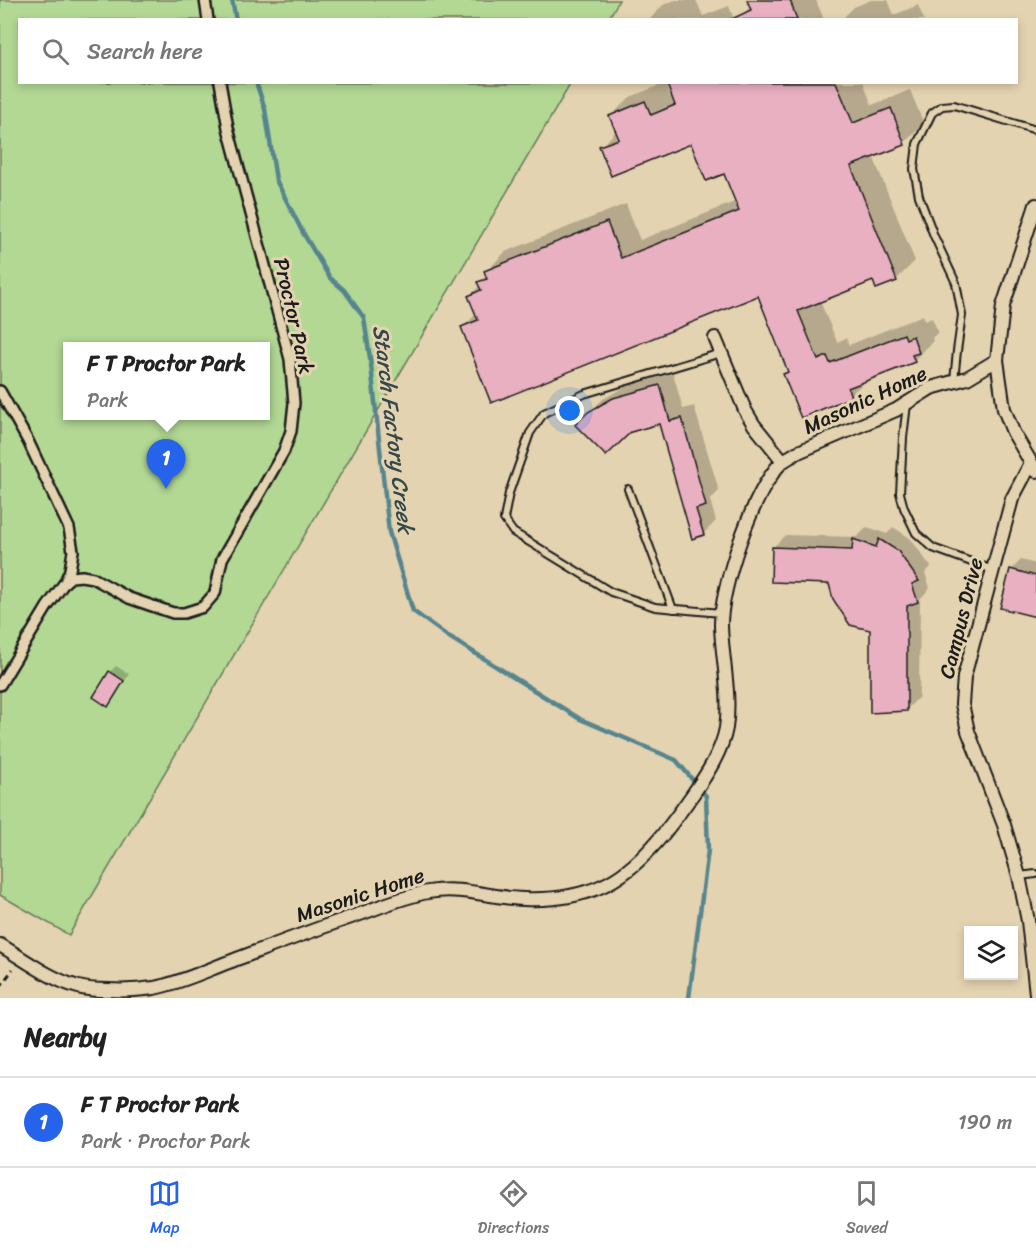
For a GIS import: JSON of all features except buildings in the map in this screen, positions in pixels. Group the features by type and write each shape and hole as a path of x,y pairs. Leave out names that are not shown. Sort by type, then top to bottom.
{"street":[{"path":"205,0 208,18"},
{"name":"Proctor Park","path":"65,582 82,576 93,578 129,598 173,613 184,613 203,607 215,593 222,559 284,451 291,431 294,403 290,359 228,128 220,84"},
{"path":"1033,467 1013,432 1004,409 998,360 1003,306 1036,205"},
{"path":"715,338 745,410 783,461"},
{"name":"Masonic Home","path":"0,945 72,986 127,991 156,988 418,894 441,890 474,891 523,899 560,898 582,894 605,885 633,866 668,828 696,790 719,750 726,729 728,706 721,624 722,604 741,537 766,484 783,461 896,411 931,388 967,378 998,360"},
{"path":"0,391 28,441 69,528 73,551 70,570 65,582 47,607 0,685"},
{"name":"Campus Drive","path":"1033,467 1012,499 964,676 962,704 968,731 1004,825 1019,876 1028,921 1036,994"}],"lane":[{"path":"954,382 963,315 956,283 919,196 914,169 917,144 932,113 942,106 954,105 1036,130"},
{"path":"721,353 584,394 544,413 531,433 509,494 504,519 513,532 611,592 655,607 721,613"},
{"path":"908,403 903,438 900,493 904,508 916,533 933,548 993,570"},
{"path":"628,489 673,609"},
{"path":"1019,876 1036,874"}],"path":[{"path":"0,987 21,958"}],"green space":[{"path":"0,0 619,0 609,18 18,18 18,84 570,84 69,935 0,895"}],"waterway":[{"name":"Starch Factory Creek","path":"232,0 236,18"},
{"name":"Starch Factory Creek","path":"257,84 265,109 276,180 302,231 330,278 344,290 364,318 389,532 413,611 446,635 580,719 676,760 706,796 708,850 689,998"}],"place":[{"name":"F T Proctor Park","path":"166,489"}]}
